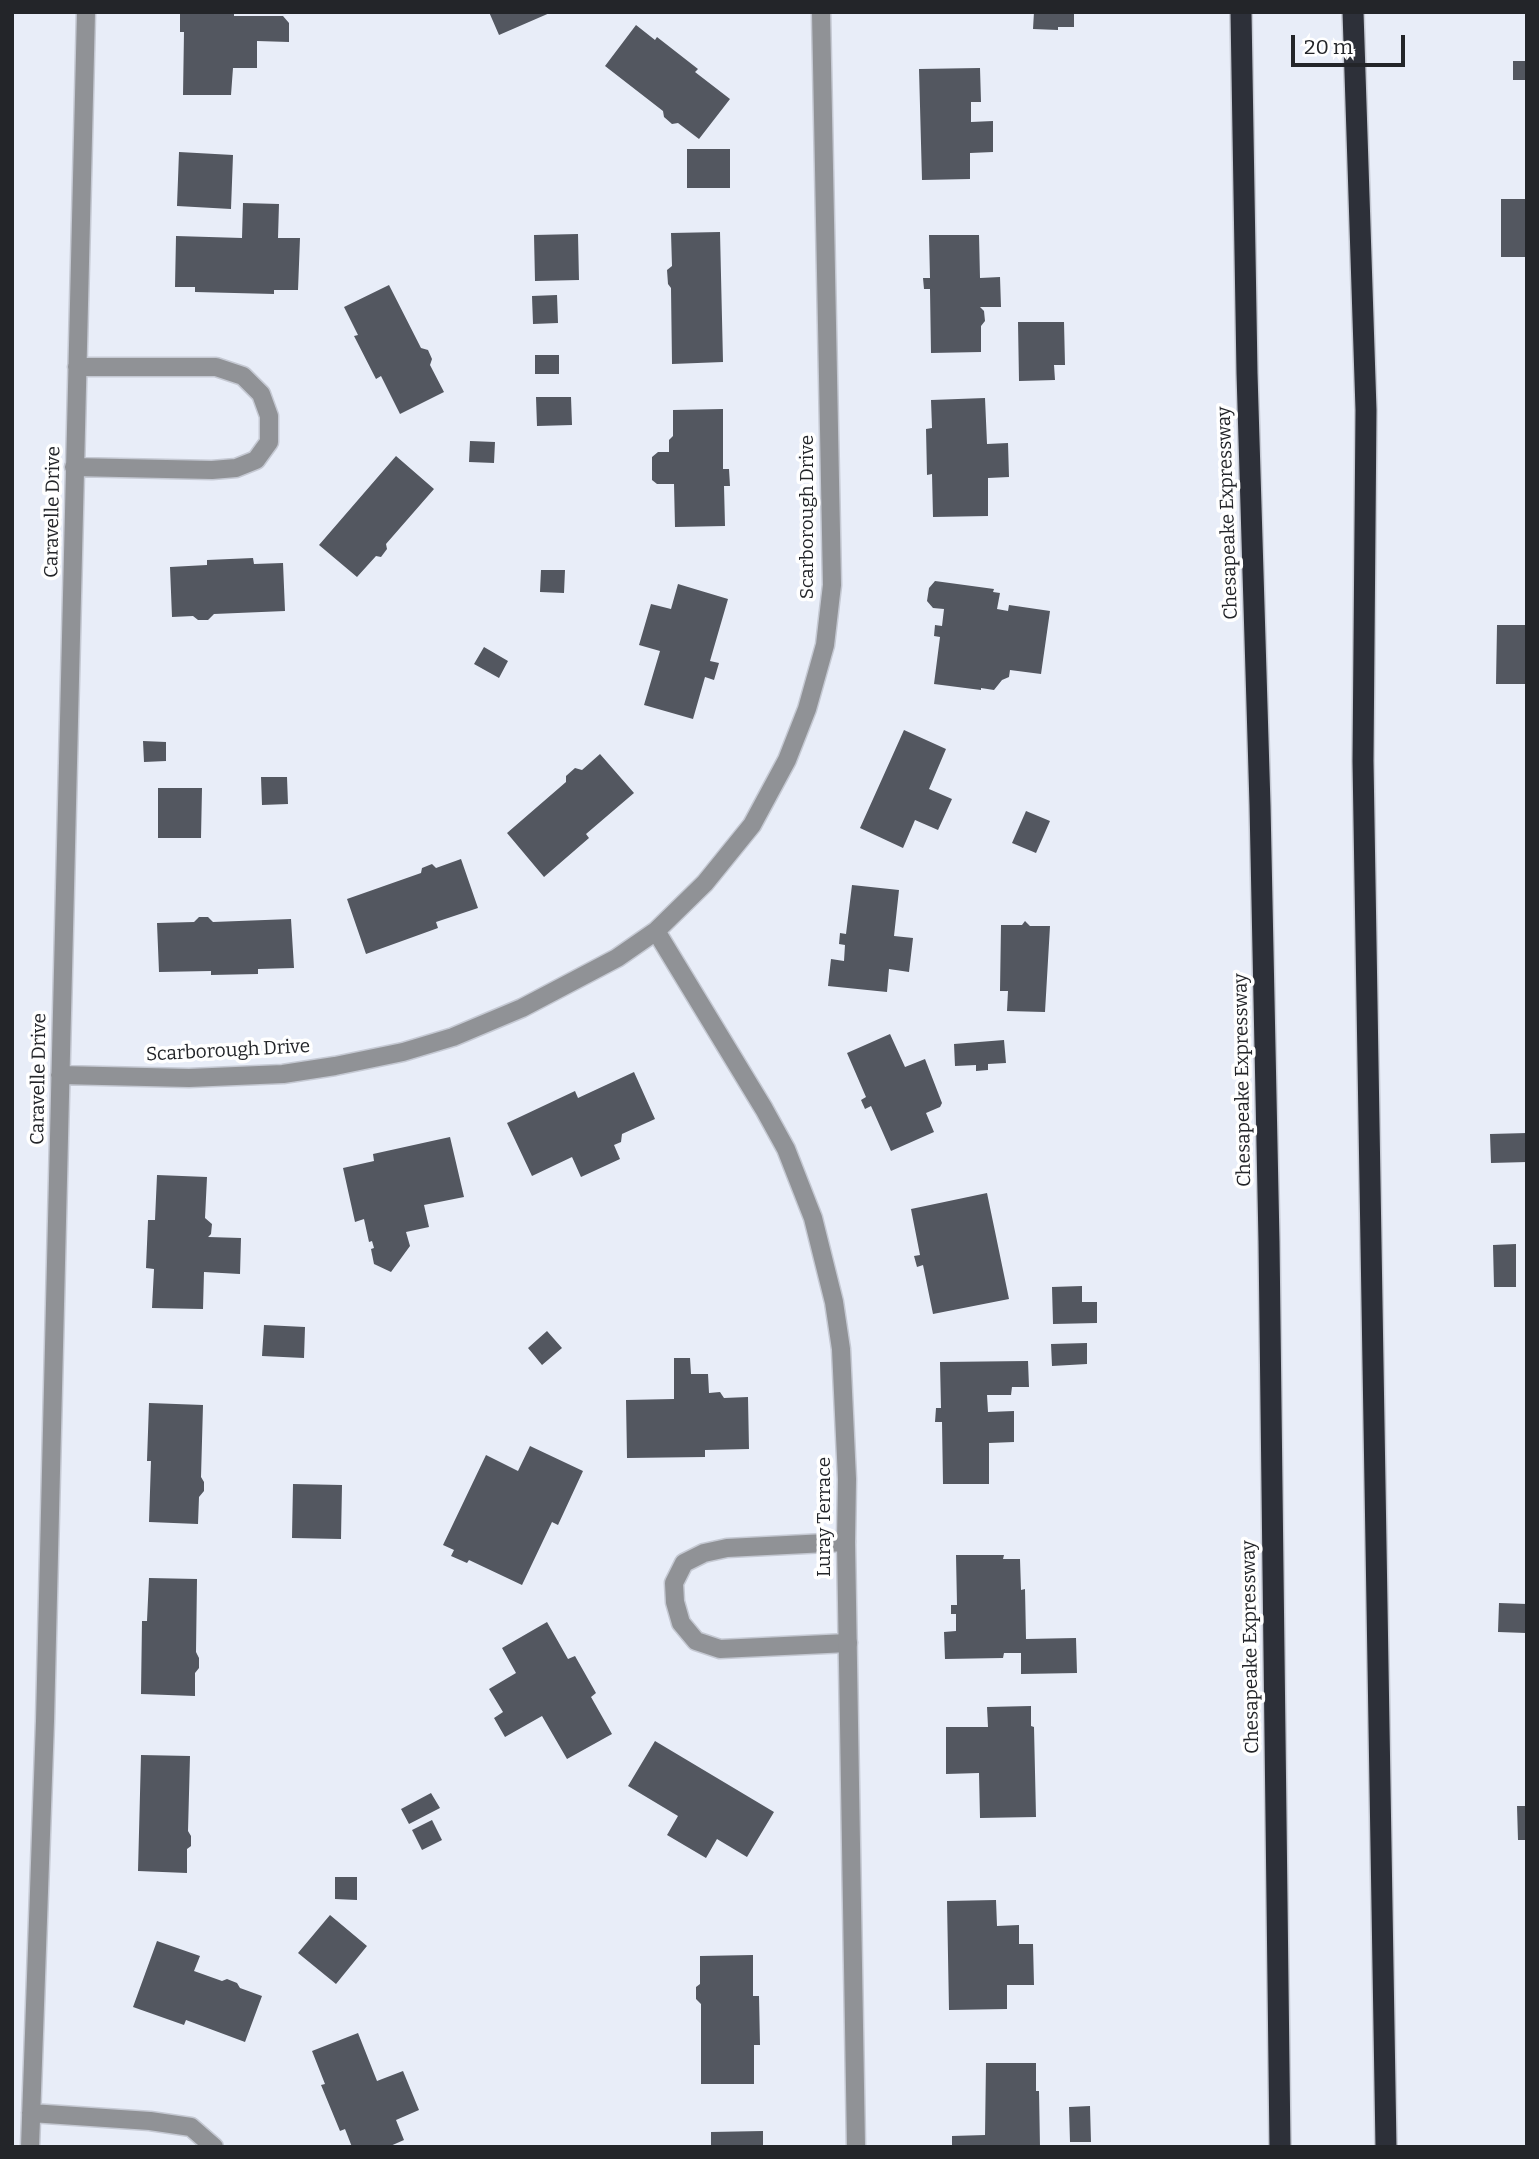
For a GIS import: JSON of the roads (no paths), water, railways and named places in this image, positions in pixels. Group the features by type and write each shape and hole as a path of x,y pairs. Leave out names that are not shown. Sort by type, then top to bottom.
{"highway":[{"name":"Chesapeake Expressway","path":"1241,12 1247,373 1260,791 1269,1241 1280,2147"},
{"path":"1353,12 1366,410 1363,761 1386,2147"}],"street":[{"name":"Caravelle Drive","path":"30,2147 45,1721 86,12"},
{"name":"Scarborough Drive","path":"60,1075 190,1078 283,1074 403,1052 453,1037 522,1009 617,958 656,931 705,883 752,825 787,760 807,709 825,645 832,585 821,12"},
{"path":"74,467 212,470 236,468 257,460 270,442 269,416 261,394 243,376 216,368 78,367"},
{"name":"Luray Terrace","path":"656,931 786,1149 813,1219 834,1302 841,1349 847,1479 856,2147"},
{"path":"846,1542 727,1548 704,1553 684,1563 674,1583 675,1602 681,1623 696,1641 720,1649 848,1643"},
{"path":"31,2113 150,2121 191,2127 214,2147"}]}
